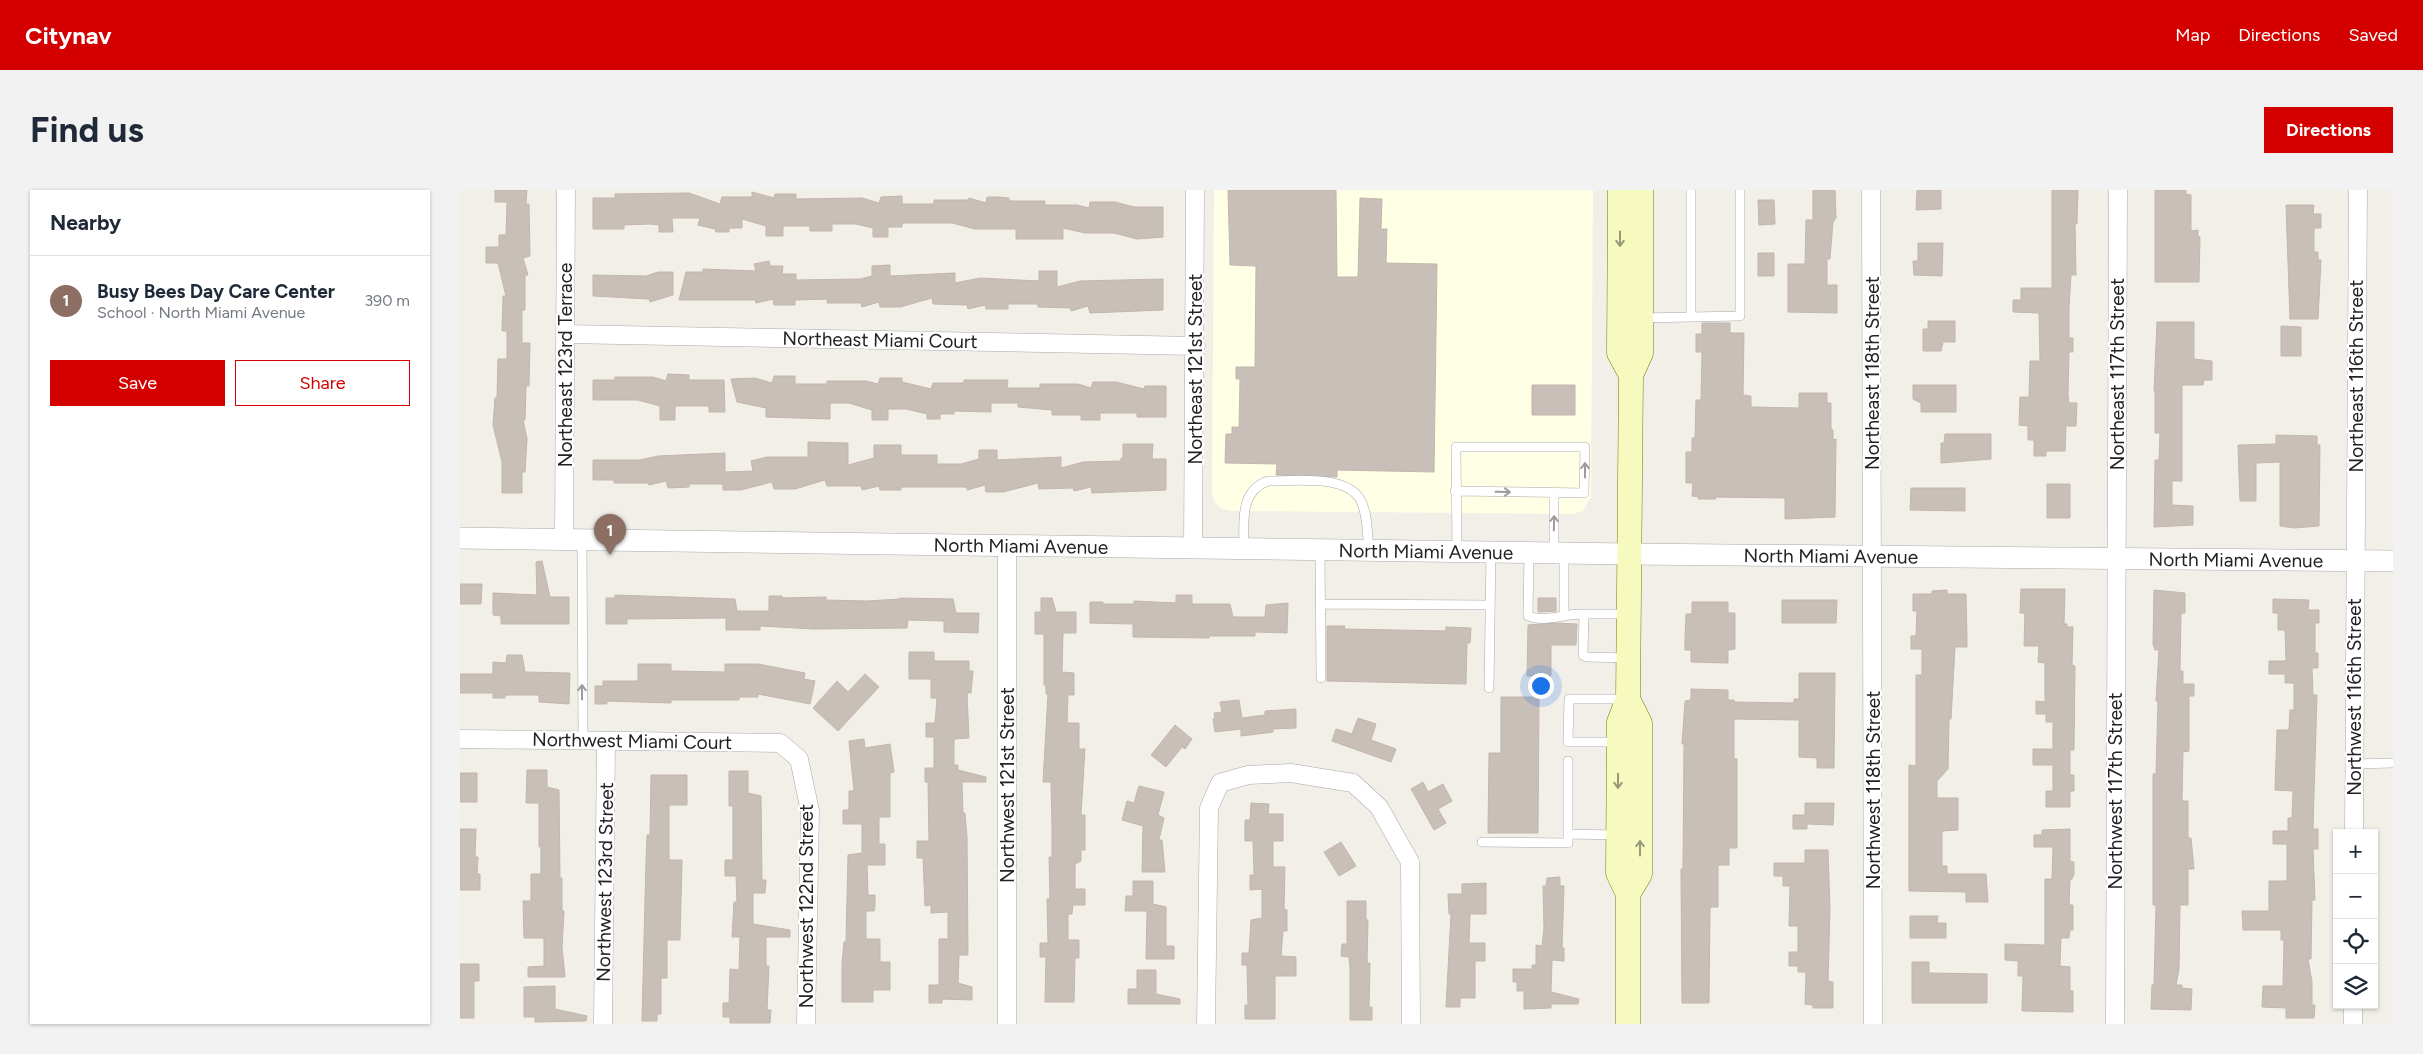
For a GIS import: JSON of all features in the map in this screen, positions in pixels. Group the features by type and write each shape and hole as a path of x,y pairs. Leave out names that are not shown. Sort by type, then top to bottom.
{"main road":[{"path":"1620,190 1619,353 1631,376"},
{"path":"1628,1024 1628,894 1618,873 1618,742 1619,722 1628,700 1631,376 1641,353 1641,190"},
{"path":"1628,700 1640,723 1640,874 1628,894"}],"street":[{"name":"Northeast 123rd Terrace","path":"566,190 565,334 573,540"},
{"name":"Northeast 121st Street","path":"1193,548 1196,346 1195,190"},
{"name":"Northeast 118th Street","path":"1871,190 1873,557"},
{"name":"Northeast 117th Street","path":"2116,558 2118,190"},
{"name":"Northeast 116th Street","path":"2355,561 2358,190"},
{"name":"Northeast Miami Court","path":"565,334 1196,346"},
{"name":"North Miami Avenue","path":"460,538 1873,557 2393,561"},
{"name":"Northwest 121st Street","path":"1007,546 1007,1024"},
{"name":"Northwest 118th Street","path":"1873,557 1873,1024"},
{"name":"Northwest 117th Street","path":"2115,1024 2116,558"},
{"name":"Northwest 116th Street","path":"2354,829 2355,561"},
{"name":"Northwest Miami Court","path":"460,739 780,743 799,759"},
{"name":"Northwest 123rd Street","path":"603,1024 606,741"},
{"name":"Northwest 122nd Street","path":"799,759 810,811 806,1024"},
{"path":"1206,1024 1209,808 1220,783 1248,774 1300,775 1353,783 1379,807 1410,862 1411,1024"},
{"path":"2353,1009 2353,1024"}],"lane":[{"path":"1691,190 1691,318"},
{"path":"1641,318 1740,316 1740,190"},
{"path":"1455,491 1584,493 1585,447 1456,447 1455,491 1457,552"},
{"path":"1244,548 1246,503 1251,492 1259,484 1268,480 1338,482 1350,488 1362,502 1369,550"},
{"path":"1554,493 1564,614"},
{"path":"573,540 582,741"},
{"path":"1320,550 1322,604 1321,678"},
{"path":"1489,688 1491,552"},
{"path":"1529,552 1528,616 1553,618 1564,614 1629,614"},
{"path":"1322,604 1490,605"},
{"path":"1584,614 1583,655 1586,657 1629,658"},
{"path":"1618,742 1568,742 1569,699 1628,700"},
{"path":"1482,842 1568,843 1568,761"},
{"path":"2354,764 2393,763"},
{"path":"1568,834 1618,835"}],"shaded area":[{"path":"1214,190 1593,190 1591,497 1583,511 1573,514 1231,511 1222,509 1215,503 1212,494"}],"building":[{"path":"495,190 527,190 526,204 529,204 530,256 523,258 528,275 525,275 525,310 522,310 522,343 530,343 529,386 526,386 525,420 523,420 527,439 525,472 522,472 522,493 502,493 502,462 493,425 495,398 497,398 498,359 507,359 507,331 502,331 503,296 506,296 498,263 486,263 486,247 499,247 499,235 506,235 507,202 495,202"},
{"path":"1228,190 1336,190 1337,277 1358,277 1360,198 1382,199 1381,229 1387,229 1386,263 1437,264 1434,472 1337,470 1337,477 1276,475 1277,464 1225,463 1226,434 1232,434 1232,427 1239,427 1240,379 1236,379 1236,367 1255,367 1256,266 1230,265"},
{"path":"1813,190 1835,190 1836,218 1833,222 1830,259 1827,259 1827,285 1837,285 1837,313 1788,312 1788,264 1805,264 1806,220 1813,220"},
{"path":"1917,190 1941,190 1941,209 1916,210"},
{"path":"2052,190 2078,190 2077,224 2075,224 2076,275 2071,275 2069,308 2069,338 2073,338 2073,352 2069,352 2068,394 2069,403 2077,403 2076,426 2066,426 2065,451 2046,451 2046,456 2034,456 2034,440 2028,440 2028,426 2019,425 2020,397 2029,397 2030,361 2040,361 2039,313 2013,312 2013,300 2021,300 2021,288 2052,288"},
{"path":"2155,190 2186,190 2186,194 2191,195 2191,231 2198,230 2198,237 2200,237 2199,282 2155,282"},
{"path":"752,192 774,198 775,194 796,194 796,199 862,198 879,203 881,197 902,196 902,204 934,204 934,200 968,200 969,198 986,203 987,197 998,197 1009,198 1009,201 1045,201 1045,205 1077,205 1089,208 1090,202 1115,202 1134,207 1163,207 1163,237 1137,239 1114,233 1085,233 1063,228 1063,239 1016,239 1016,229 975,229 952,223 902,223 902,227 888,227 888,237 873,237 873,228 856,224 832,224 832,231 810,231 810,226 783,226 783,236 766,236 766,226 742,219 742,228 729,228 729,232 716,232 715,229 698,225 700,218 672,218 673,232 659,232 659,225 650,224 624,225 624,229 593,229 593,198 615,198 615,194 689,193 720,204 722,197 752,197"},
{"path":"1758,200 1774,200 1775,224 1759,225"},
{"path":"2286,205 2314,205 2313,214 2321,214 2321,228 2314,228 2314,252 2318,252 2318,260 2321,260 2318,319 2290,319"},
{"path":"1918,243 1943,243 1942,276 1914,275 1913,261 1918,261"},
{"path":"1758,253 1774,253 1774,276 1758,276"},
{"path":"769,261 770,266 783,266 782,274 796,274 796,280 860,279 872,276 872,266 890,265 890,276 955,273 955,283 980,278 1039,281 1039,271 1057,271 1057,287 1080,281 1163,279 1163,310 1090,313 1088,306 1071,311 1071,308 1038,307 1038,304 1008,304 1008,309 986,309 985,305 968,309 967,305 933,304 932,298 900,307 880,307 879,302 862,307 861,303 827,303 827,299 795,300 795,305 774,305 773,299 756,303 755,300 679,300 686,272 703,272 703,269 756,271 754,264"},
{"path":"658,272 673,272 673,295 650,302 649,299 593,296 593,275 646,276"},
{"path":"1928,321 1955,321 1955,342 1943,342 1941,351 1923,351 1923,329 1928,329"},
{"path":"2157,322 2194,322 2194,359 2212,361 2212,380 2204,380 2203,385 2182,385 2182,481 2172,481 2172,505 2193,506 2193,525 2154,527 2155,460 2159,460 2160,433 2155,433 2154,391"},
{"path":"1702,323 1730,323 1730,333 1744,333 1743,395 1751,396 1751,407 1799,408 1799,393 1827,393 1827,403 1831,403 1833,440 1836,439 1835,517 1785,519 1785,498 1715,497 1716,499 1698,499 1699,497 1692,496 1693,483 1686,483 1686,452 1692,452 1692,438 1695,438 1696,400 1701,400 1702,352 1696,352 1696,334 1702,334"},
{"path":"2281,326 2301,327 2301,356 2281,356"},
{"path":"668,374 689,375 689,380 724,380 725,412 709,412 709,406 675,406 675,420 660,420 660,406 638,400 593,400 593,380 615,380 615,377 653,377 666,381"},
{"path":"774,376 795,376 795,384 827,384 827,381 866,381 878,384 880,378 902,378 902,382 931,389 933,383 964,383 964,380 1008,380 1007,388 1040,388 1040,384 1078,384 1091,388 1093,382 1116,382 1144,389 1145,386 1166,386 1166,417 1137,417 1137,413 1100,413 1100,420 1081,420 1081,415 1052,415 1052,410 1018,407 1018,403 991,403 991,412 954,411 954,414 940,414 940,419 927,419 927,414 906,409 888,409 888,420 872,420 872,410 849,403 830,403 830,419 766,417 766,408 737,402 731,379 755,378 772,383"},
{"path":"1532,385 1575,385 1575,415 1532,415"},
{"path":"1913,385 1956,385 1956,412 1921,412 1921,403 1913,399"},
{"path":"1945,434 1991,434 1991,459 1941,463 1941,443 1944,443"},
{"path":"2276,435 2317,436 2317,445 2320,445 2319,526 2294,528 2280,526 2280,462 2256,463 2256,501 2240,501 2238,445 2276,444"},
{"path":"808,442 848,443 848,465 874,458 874,445 901,445 901,455 937,455 937,464 961,464 979,459 979,450 997,450 997,460 1061,457 1061,468 1083,462 1121,461 1121,458 1123,458 1123,444 1153,444 1152,459 1166,459 1166,490 1092,493 1091,487 1074,491 1073,488 1039,489 1038,483 1003,492 986,492 985,485 967,490 967,487 901,487 901,490 880,490 879,486 862,490 861,486 827,486 825,480 795,489 774,489 772,482 741,490 723,490 723,484 689,484 689,487 668,488 666,481 649,485 648,483 614,483 614,480 593,480 593,460 640,460 658,456 725,453 725,472 753,471 751,461 767,457 808,457"},
{"path":"2047,484 2070,484 2070,518 2047,518"},
{"path":"1911,488 1965,488 1965,511 1910,510"},
{"path":"542,561 550,597 569,597 569,624 501,624 501,616 493,615 493,593 537,595 536,562"},
{"path":"460,584 482,584 481,604 460,604"},
{"path":"2021,589 2065,589 2064,624 2067,624 2067,627 2073,627 2072,665 2075,666 2074,750 2070,750 2070,775 2074,775 2074,791 2070,791 2070,807 2046,807 2046,791 2053,791 2053,765 2033,765 2033,749 2053,749 2053,722 2046,722 2046,714 2036,714 2036,701 2045,702 2045,663 2038,662 2039,646 2024,646 2025,613 2020,613"},
{"path":"1947,590 1947,594 1966,594 1967,647 1955,647 1951,719 1949,719 1948,769 1937,781 1937,798 1958,798 1958,830 1942,831 1942,866 1947,866 1947,874 1986,874 1988,902 1966,902 1966,892 1909,891 1909,765 1916,766 1916,675 1922,675 1922,649 1911,649 1911,636 1916,636 1917,611 1913,611 1913,594 1932,594 1932,591"},
{"path":"2154,590 2185,593 2185,613 2181,613 2180,671 2183,671 2183,684 2194,684 2194,696 2189,696 2189,751 2183,752 2182,801 2188,801 2188,838 2191,838 2194,869 2188,869 2188,905 2180,905 2179,969 2176,985 2192,989 2191,1010 2151,1009 2152,985 2154,985 2156,905 2153,905 2153,774 2156,774 2158,701 2156,701 2159,650 2155,650 2153,644"},
{"path":"615,595 735,599 737,611 769,611 769,596 782,596 782,598 826,597 826,600 867,601 900,598 953,599 956,613 979,613 978,633 944,632 944,621 908,620 907,628 813,629 760,626 760,630 726,630 726,618 627,619 627,624 606,624 606,598 615,598"},
{"path":"1176,595 1192,595 1192,604 1230,604 1233,617 1265,617 1266,605 1288,603 1287,633 1255,632 1255,636 1209,636 1209,638 1133,637 1133,624 1090,623 1090,602 1103,602 1103,604 1134,604 1134,601 1176,603"},
{"path":"1041,598 1052,598 1056,612 1076,612 1076,633 1063,633 1062,672 1074,673 1074,695 1068,695 1067,723 1079,723 1079,749 1085,749 1081,815 1085,815 1085,850 1081,850 1081,861 1075,864 1075,889 1085,889 1085,905 1073,905 1072,914 1068,914 1068,940 1079,940 1079,958 1075,958 1074,1002 1045,1002 1046,957 1040,957 1040,943 1048,943 1047,899 1050,899 1049,857 1052,857 1051,782 1043,782 1048,694 1046,694 1046,685 1044,685 1044,634 1035,634 1035,612 1041,612"},
{"path":"1538,598 1556,598 1556,611 1538,612"},
{"path":"2273,599 2309,600 2308,610 2319,610 2319,623 2315,623 2315,653 2318,653 2318,668 2312,668 2313,695 2317,695 2313,829 2318,829 2318,849 2313,849 2315,900 2312,900 2311,959 2308,959 2312,982 2312,1005 2315,1005 2314,1018 2286,1018 2286,1008 2262,1007 2263,986 2283,986 2284,940 2281,940 2281,930 2243,930 2242,911 2269,911 2269,881 2287,881 2287,844 2273,844 2273,831 2288,831 2288,818 2292,818 2293,791 2275,790 2277,730 2289,730 2290,710 2294,710 2294,683 2285,683 2285,674 2269,674 2269,661 2286,661 2285,630 2278,630 2278,613 2273,613"},
{"path":"1782,600 1837,600 1836,623 1782,623"},
{"path":"1692,602 1728,602 1728,613 1735,613 1735,649 1728,650 1728,663 1691,662 1691,650 1685,650 1685,637 1686,614 1692,614"},
{"path":"1577,624 1576,645 1551,645 1551,676 1527,676 1528,625"},
{"path":"1327,626 1345,626 1344,629 1446,631 1446,627 1471,628 1470,643 1467,643 1466,684 1327,681"},
{"path":"909,652 934,652 934,661 969,661 969,671 973,671 971,693 967,693 969,738 954,739 954,765 958,765 958,770 986,777 986,782 962,782 963,813 965,813 967,837 968,955 959,955 958,983 972,987 972,1000 942,999 942,1003 929,1003 929,985 939,985 939,939 948,939 948,912 931,913 931,905 925,906 923,858 917,858 917,841 929,841 928,782 925,782 925,768 934,768 934,737 926,737 926,723 935,723 937,698 931,698 931,679 909,679"},
{"path":"507,655 522,655 525,672 570,673 569,704 539,702 539,695 505,695 505,698 493,698 493,693 460,693 460,674 493,674 493,662 506,663"},
{"path":"638,664 671,664 671,671 725,672 725,664 758,664 805,673 804,679 815,681 810,704 758,694 758,697 739,697 739,700 671,700 671,703 607,701 607,704 595,704 595,686 603,686 603,681 638,681"},
{"path":"1799,673 1835,673 1834,768 1817,768 1817,758 1799,757 1799,720 1734,719 1734,759 1737,759 1737,848 1729,848 1729,865 1718,865 1718,907 1710,907 1709,1003 1682,1003 1681,869 1683,869 1684,744 1682,744 1685,701 1691,700 1691,689 1728,690 1728,700 1734,700 1734,702 1794,703 1794,699 1799,699"},
{"path":"865,674 879,687 838,731 813,708 837,681 848,692"},
{"path":"1501,697 1539,697 1538,833 1488,833 1489,753 1501,753"},
{"path":"1239,700 1242,718 1265,715 1265,711 1296,709 1296,728 1273,729 1273,732 1241,736 1241,729 1215,732 1214,713 1222,712 1220,702"},
{"path":"1358,718 1376,724 1371,740 1396,749 1391,762 1332,741 1336,729 1352,734"},
{"path":"1175,725 1192,739 1185,749 1182,747 1166,767 1151,755"},
{"path":"864,739 865,748 890,744 894,772 890,773 890,817 879,817 879,844 885,844 885,865 867,865 868,895 875,895 875,907 874,911 866,911 866,939 880,939 880,962 890,962 890,990 873,990 873,1002 842,1002 842,963 844,942 846,942 848,855 862,853 862,824 843,824 843,810 849,810 849,791 854,791 849,741"},
{"path":"527,770 547,770 547,787 559,790 560,878 562,878 562,911 564,911 562,947 565,977 528,977 528,967 544,966 544,938 524,938 523,901 531,901 531,874 541,874 539,803 526,803"},
{"path":"729,771 748,771 748,793 761,796 762,880 766,880 765,893 753,893 753,924 790,930 790,937 766,937 766,966 769,966 767,1010 771,1010 770,1023 730,1023 730,1017 723,1017 723,1003 729,1003 730,969 739,970 740,937 732,937 734,902 737,902 736,876 725,876 725,860 733,860 733,806 729,806"},
{"path":"460,773 477,773 477,802 460,802"},
{"path":"651,775 687,775 687,805 669,805 669,860 682,860 680,940 667,940 667,978 661,978 661,1014 657,1014 657,1021 642,1021 646,860 647,835 650,835"},
{"path":"1423,782 1428,792 1443,784 1452,801 1438,809 1446,823 1434,830 1411,789"},
{"path":"1139,786 1164,792 1158,815 1164,818 1159,840 1162,840 1165,872 1142,872 1143,826 1122,820 1127,801 1134,803"},
{"path":"1251,803 1269,804 1268,814 1283,814 1283,841 1273,841 1273,867 1285,867 1284,909 1287,910 1287,931 1283,931 1281,956 1296,957 1296,976 1275,976 1275,1019 1245,1019 1245,1005 1248,1005 1247,965 1242,965 1242,953 1249,953 1251,920 1262,918 1262,889 1250,890 1250,875 1254,875 1253,841 1245,841 1245,820 1250,820"},
{"path":"1805,803 1834,803 1833,825 1807,824 1807,829 1793,829 1793,815 1805,815"},
{"path":"460,829 476,829 475,857 478,857 477,874 480,874 480,890 460,890"},
{"path":"2070,829 2070,861 2074,862 2074,874 2072,879 2070,879 2069,905 2073,905 2073,930 2070,930 2069,938 2061,938 2060,966 2070,967 2070,991 2073,991 2073,1012 2022,1011 2023,976 2018,976 2018,961 2005,960 2005,944 2045,945 2045,879 2052,879 2053,847 2034,847 2034,835 2042,835 2042,830"},
{"path":"1341,842 1356,866 1339,876 1324,852"},
{"path":"1805,850 1828,850 1830,909 1828,981 1833,982 1833,1008 1813,1008 1813,1005 1805,1004 1806,972 1798,972 1798,966 1789,966 1789,952 1798,952 1798,926 1789,926 1790,886 1783,886 1783,876 1774,876 1774,863 1805,863"},
{"path":"1560,877 1560,886 1564,886 1562,948 1564,948 1564,961 1552,960 1551,992 1579,999 1578,1004 1551,1004 1551,1008 1524,1009 1524,991 1517,991 1517,982 1513,982 1513,969 1532,969 1532,965 1536,965 1536,945 1542,946 1544,928 1543,886 1546,886 1547,878"},
{"path":"1133,881 1153,881 1153,904 1166,907 1166,946 1174,946 1174,959 1146,959 1147,911 1125,911 1126,896 1133,896"},
{"path":"1486,883 1486,914 1470,914 1469,943 1485,943 1485,961 1475,961 1475,998 1460,998 1460,1007 1446,1007 1451,914 1449,914 1448,894 1462,894 1462,884"},
{"path":"1347,901 1366,901 1366,920 1368,920 1367,963 1370,963 1369,1007 1372,1007 1372,1020 1350,1020 1349,957 1341,956 1342,944 1347,944"},
{"path":"1910,916 1938,916 1937,923 1946,923 1946,938 1910,938"},
{"path":"1912,962 1929,962 1929,973 1987,974 1987,1003 1912,1003"},
{"path":"460,964 479,964 479,981 474,981 474,1018 460,1018"},
{"path":"1137,970 1156,970 1156,994 1180,999 1180,1004 1128,1004 1128,989 1137,989"},
{"path":"555,986 555,1009 587,1016 586,1021 535,1022 535,1017 524,1017 524,987"}],"place":[{"name":"Busy Bees Day Care Center","path":"610,555"}]}
